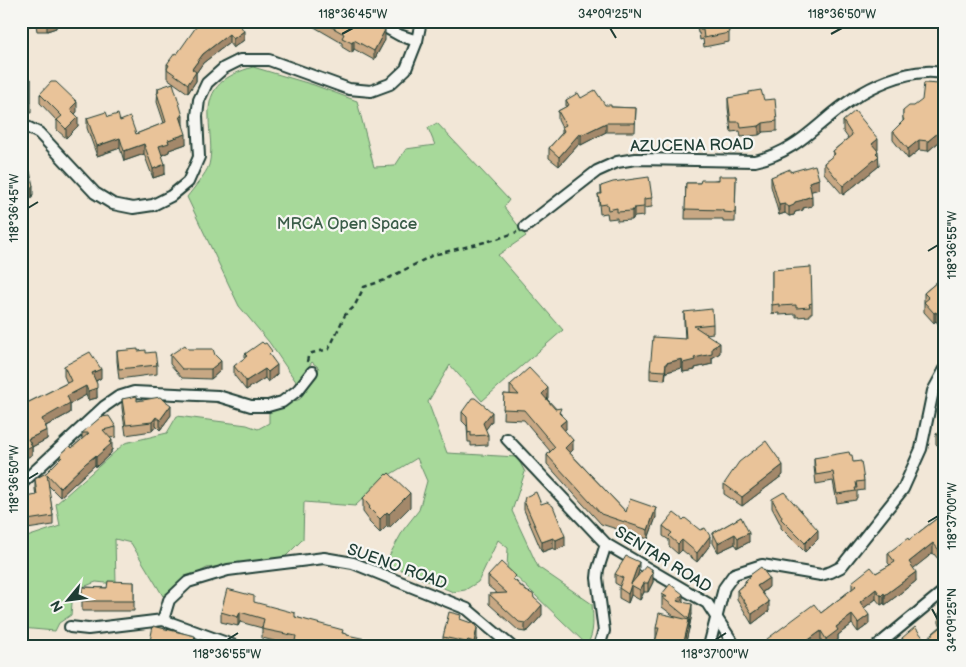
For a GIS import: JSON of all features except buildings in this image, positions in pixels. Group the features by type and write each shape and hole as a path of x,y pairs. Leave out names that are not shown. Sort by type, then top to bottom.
{"street":[{"path":"374,21 399,35 417,41"},
{"path":"21,124 40,133 95,193 113,204 133,208 153,205 171,196 188,182 199,157 197,116 199,100 207,83 224,68 240,60 269,60 349,89 371,91 390,84 406,69 417,41 421,21"},
{"name":"AZUCENA ROAD","path":"525,227 597,171 617,162 636,159 755,162 769,158 798,143 852,98 871,88 908,75 925,72 945,73"},
{"path":"708,646 724,588 734,574 762,564 821,575 841,567 902,489 920,449 934,391 945,369"},
{"path":"21,484 105,406 118,397 134,392 218,396 251,406 268,406 282,402 298,390 312,372"},
{"name":"SENTAR ROAD","path":"507,439 606,544 706,603 736,646"},
{"path":"599,646 604,631 597,578 606,544"},
{"name":"SUENO ROAD","path":"163,620 170,600 188,582 228,570 324,558 353,563 467,609 511,646"},
{"path":"877,646 945,590"},
{"path":"70,627 88,629 163,620 234,646"}],"path":[{"path":"312,372 306,360 312,353 329,349 345,315 354,307 364,287 385,280 433,255 497,239 525,227"}],"green space":[{"name":"MRCA Open Space","path":"253,67 314,85 357,101 374,167 395,166 406,149 435,145 428,128 437,123 509,200 504,207 526,236 498,255 563,330 482,401 450,365 428,402 447,453 517,457 525,472 512,511 538,567 592,604 592,630 587,645 507,568 508,548 498,540 478,582 465,590 453,592 385,563 404,529 419,510 427,481 417,458 386,477 355,506 304,502 303,539 285,557 207,568 186,579 163,596 131,543 115,539 116,584 96,582 73,591 71,615 59,623 55,631 21,628 21,539 60,526 56,504 125,443 167,433 177,416 247,425 258,429 269,423 269,411 300,399 319,368 312,362 297,383 269,342 239,306 187,197 209,165 211,147 209,107 215,90 227,78"}]}
